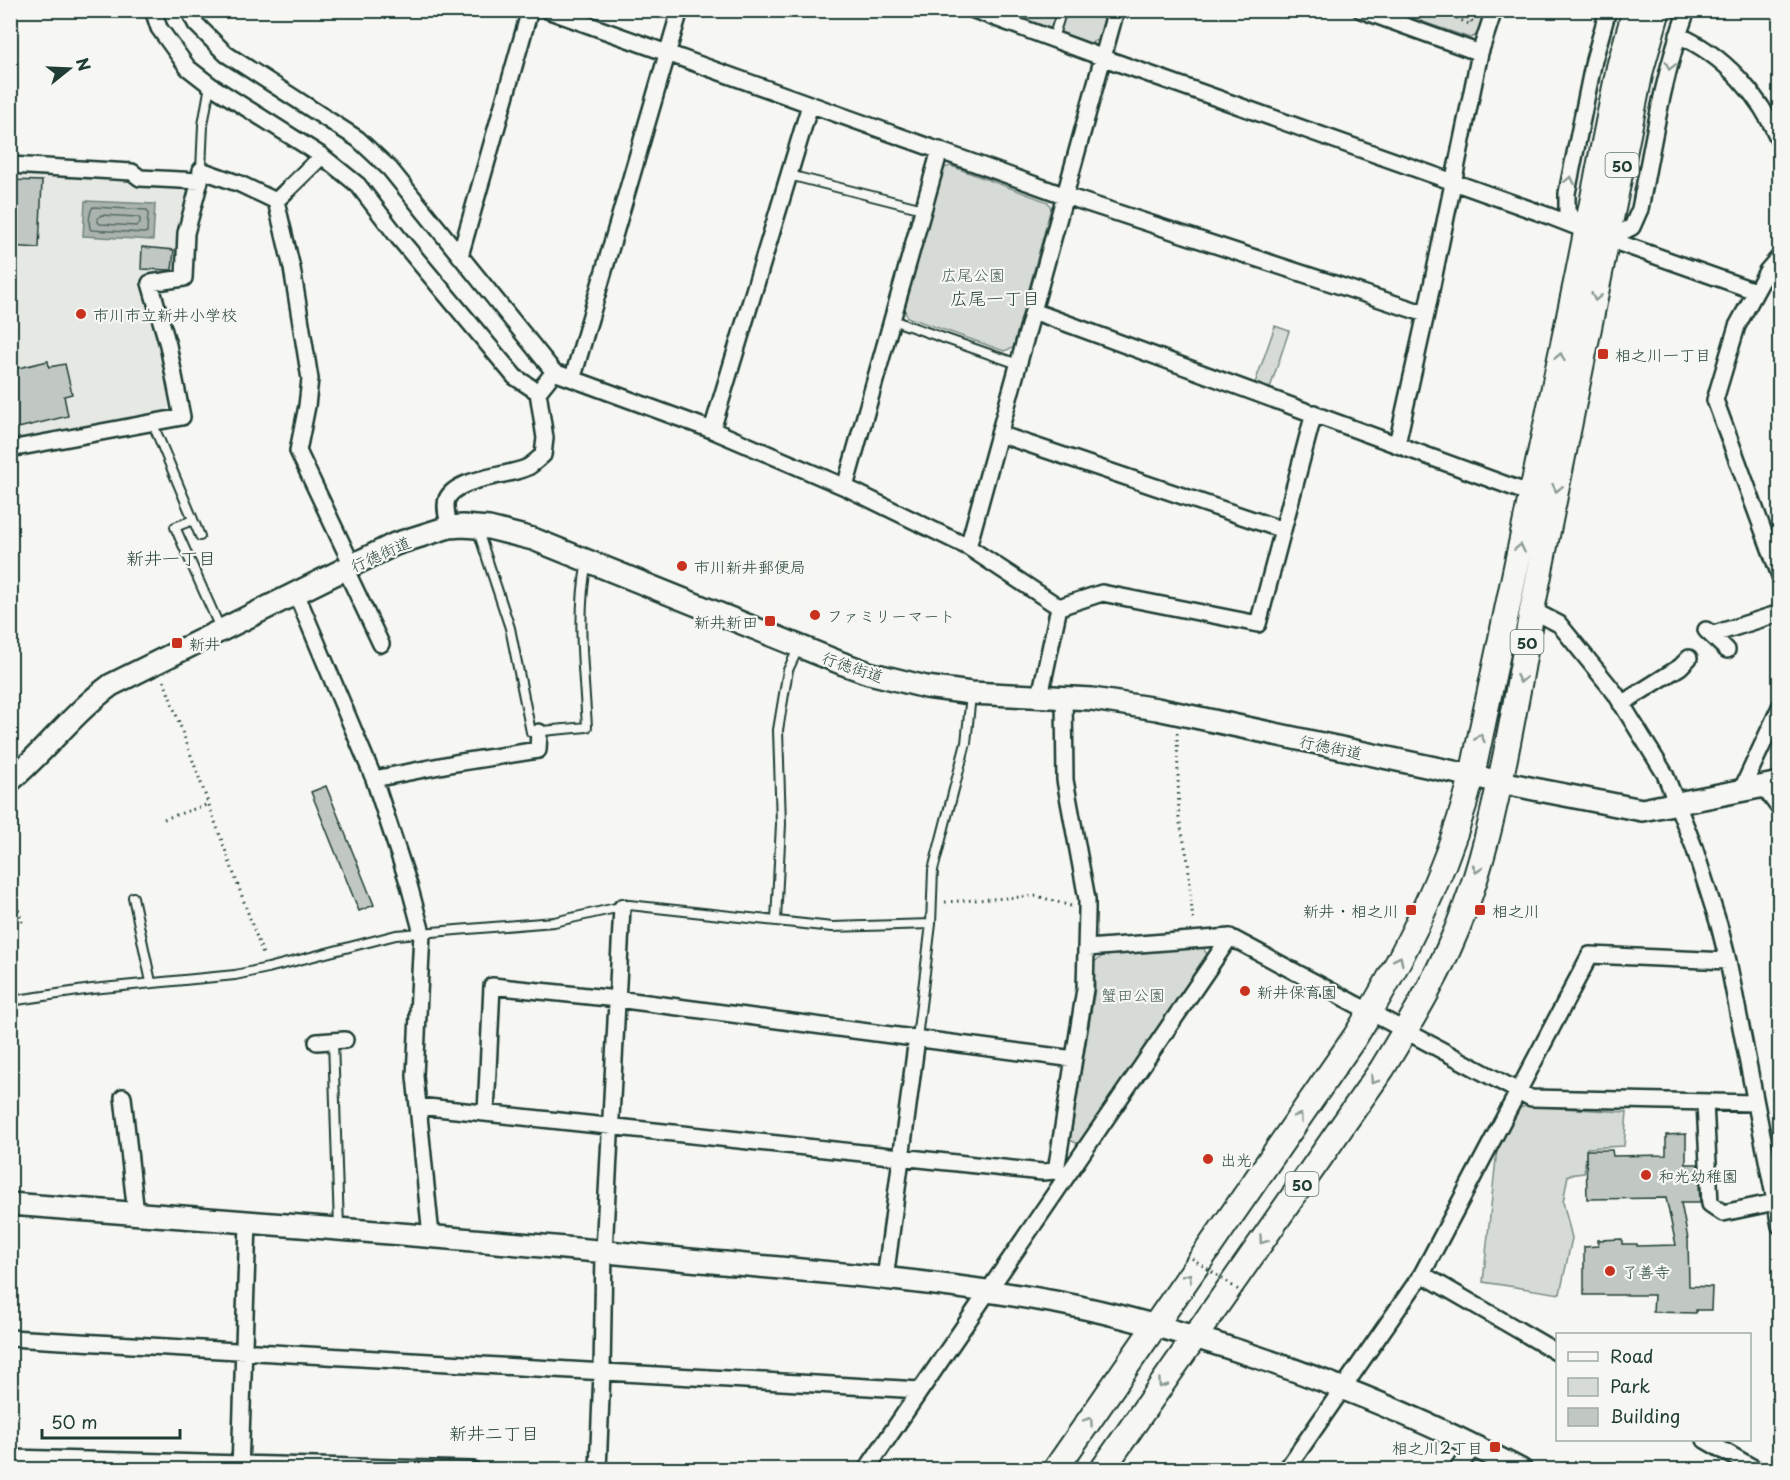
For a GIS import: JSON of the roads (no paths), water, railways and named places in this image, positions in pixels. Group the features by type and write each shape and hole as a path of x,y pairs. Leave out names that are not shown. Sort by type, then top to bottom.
{"main road":[{"name":"50","path":"1102,1470 1406,1031 1449,949 1464,911 1491,824 1523,671 1596,235 1626,88 1635,10"},
{"name":"50","path":"1626,88 1658,10"},
{"name":"50","path":"1055,1470 1355,1037 1408,944 1435,884 1462,813 1472,776 1531,495 1596,235"}],"street":[{"path":"153,10 159,28 188,68 210,85 322,156 358,185 398,237 515,377 538,392"},
{"path":"189,10 196,24 226,54 358,139 390,169 554,372 573,377 712,430 845,487 968,547 1059,607"},
{"path":"460,256 530,10"},
{"path":"547,10 1066,196 1426,314"},
{"path":"573,377 680,10"},
{"path":"974,10 1755,291"},
{"path":"968,547 1116,10"},
{"path":"1361,10 1480,53"},
{"path":"1397,444 1480,53 1494,10"},
{"path":"1596,235 1567,212 1567,193 1594,60 1608,10"},
{"path":"1596,235 1632,226 1640,209 1667,78 1687,10"},
{"path":"1678,35 1717,58 1736,76 1766,114 1779,142"},
{"path":"712,430 810,105"},
{"path":"845,487 940,150"},
{"path":"276,201 322,156"},
{"path":"10,165 132,172 140,178 201,176 240,184 276,201"},
{"path":"10,449 182,417 168,345 150,283 184,278 186,233 201,176"},
{"path":"276,201 292,267 310,379 298,451 381,644"},
{"path":"1779,256 1755,291 1732,342 1714,400 1779,576"},
{"path":"1033,311 1531,495"},
{"path":"449,527 446,504 454,490 529,466 543,455 545,438 538,392 554,372"},
{"path":"1059,607 1101,592 1258,624 1314,413"},
{"path":"999,434 1283,530"},
{"name":"行徳街道","path":"10,781 93,699 125,678 395,544 449,527 476,526 533,539 799,647 869,673 926,687 971,693 1092,699 1176,713 1642,810 1771,785"},
{"path":"297,593 374,779 409,885 422,933 415,1076 431,1236"},
{"path":"1040,696 1059,607"},
{"path":"1532,610 1559,624 1615,693 1665,774 1694,847 1719,925 1777,1202 1779,1226"},
{"path":"1727,650 1708,633 1779,613"},
{"path":"1622,704 1680,667 1689,658"},
{"path":"1061,1174 1074,1059 1085,989 1088,898 1065,780 1064,697"},
{"path":"1741,791 1779,707"},
{"path":"374,779 538,750 539,732"},
{"path":"1771,785 1779,809"},
{"path":"598,1470 604,1251 622,907"},
{"path":"1087,948 1230,937 1531,1098 1755,1103"},
{"path":"866,1470 988,1291 1061,1174 1230,937"},
{"path":"1286,1470 1422,1274 1590,955 1728,961"},
{"path":"486,1113 492,986 617,999 1074,1059"},
{"path":"885,1279 916,1038"},
{"path":"317,1041 339,1040"},
{"path":"123,1097 136,1214"},
{"path":"1705,1102 1710,1204 1723,1213 1777,1202"},
{"path":"418,1106 1061,1174"},
{"path":"10,1204 604,1251 885,1279 988,1291 1057,1303 1196,1336 1343,1388 1474,1446 1521,1470"},
{"path":"240,1467 248,1222"},
{"path":"1422,1274 1556,1352"},
{"path":"10,1338 920,1390"},
{"path":"1707,1441 1757,1470"},
{"path":"1457,1470 1474,1446"},
{"path":"10,1458 240,1467 473,1470"},
{"path":"1776,1470 1779,1464"}],"lane":[{"path":"1053,38 1062,10"},
{"path":"201,176 204,125 210,85"},
{"path":"789,175 923,209"},
{"path":"892,320 1018,364"},
{"path":"152,422 200,536"},
{"path":"193,520 175,527 221,631"},
{"path":"476,526 510,628 531,732 587,727 581,615 587,561"},
{"path":"776,920 781,824 778,730 788,670 799,647"},
{"path":"916,1038 931,924 933,870 966,743 971,693"},
{"path":"133,897 151,982"},
{"path":"10,1001 151,982 235,975 396,935 554,922 629,905 832,927 931,924"},
{"path":"339,1040 339,1229"}],"water":[{"path":"85,201 155,204 153,240 83,236"}],"place":[{"name":"市川市立新井小学校","path":"81,314"},
{"name":"相之川一丁目","path":"1603,354"},
{"name":"市川新井郵便局","path":"682,566"},
{"name":"ファミリーマート","path":"815,615"},
{"name":"新井新田","path":"770,621"},
{"name":"新井","path":"177,643"},
{"name":"新井・相之川","path":"1411,910"},
{"name":"相之川","path":"1480,910"},
{"name":"新井保育園","path":"1245,991"},
{"name":"出光","path":"1208,1159"},
{"name":"和光幼稚園","path":"1646,1175"},
{"name":"了善寺","path":"1610,1271"},
{"name":"相之川2丁目","path":"1495,1447"}],"district":[{"name":"広尾一丁目","path":"995,297"},
{"name":"新井一丁目","path":"171,557"},
{"name":"新井二丁目","path":"494,1432"}],"park label":[{"name":"広尾公園","path":"973,274"},
{"name":"蟹田公園","path":"1133,994"}]}
